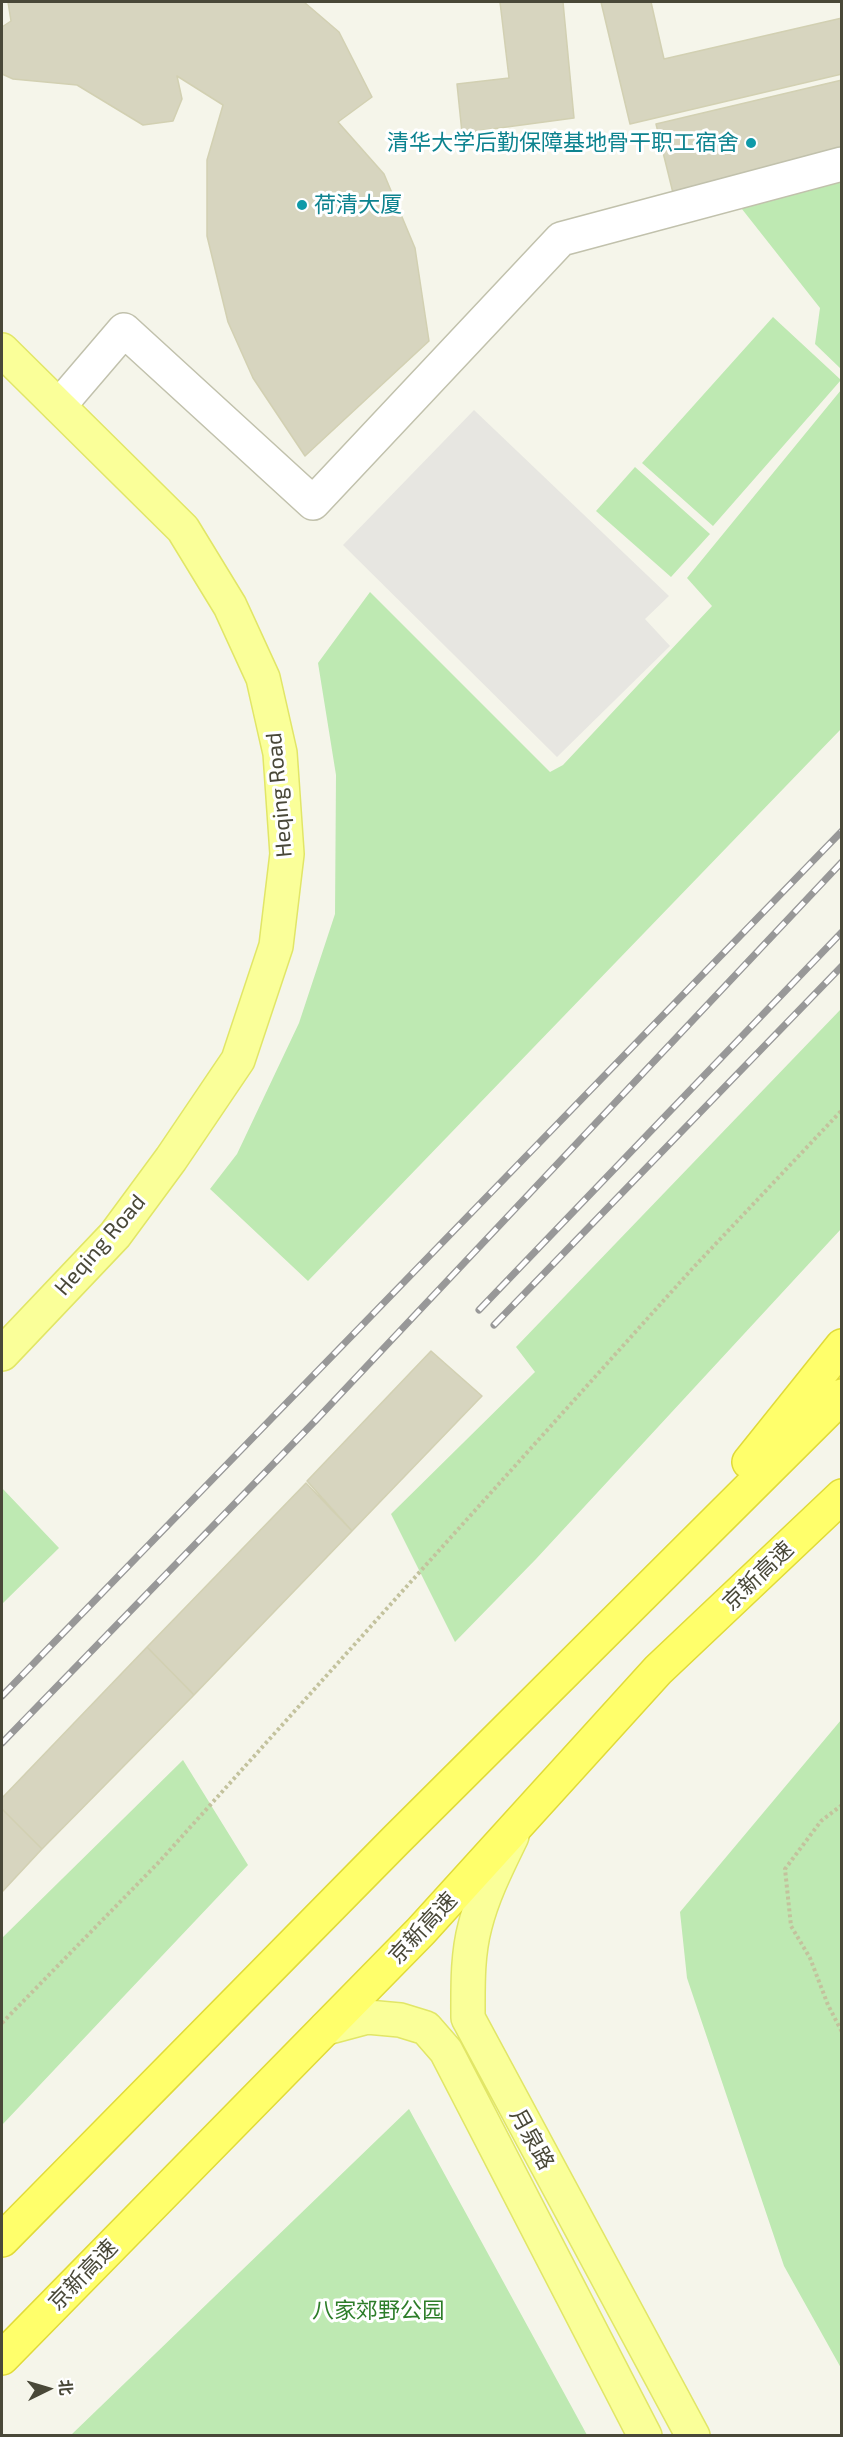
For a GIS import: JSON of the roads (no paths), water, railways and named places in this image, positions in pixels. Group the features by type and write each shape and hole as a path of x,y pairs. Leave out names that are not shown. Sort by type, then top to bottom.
{"highway":[{"path":"656,1580 842,1346"},
{"path":"2,2240 656,1580 842,1396"},
{"name":"京新高速","path":"2,2358 421,1931 658,1670 842,1496"}],"main road":[{"name":"Heqing Road","path":"2,350 183,529 230,606 263,678 280,753 287,854 276,946 238,1060 171,1159 115,1235 2,1354"},
{"name":"月泉路","path":"517,1826 490,1882 474,1927 468,1973 468,2018 693,2436"},
{"name":"月泉路","path":"326,2028 367,2017 400,2019 426,2028 447,2051 645,2436"}],"lane":[{"path":"59,406 124,330 313,503 561,239 842,164"}],"railway":[{"path":"2,1696 842,831"},
{"path":"2,1743 317,1419 842,862"},
{"path":"479,1310 842,932"},
{"path":"494,1325 842,966"}],"place":[{"name":"清华大学后勤保障基地骨干职工宿舍","path":"751,143"},
{"name":"荷清大厦","path":"302,205"}],"park label":[{"name":"八家郊野公园","path":"378,2311"}]}
